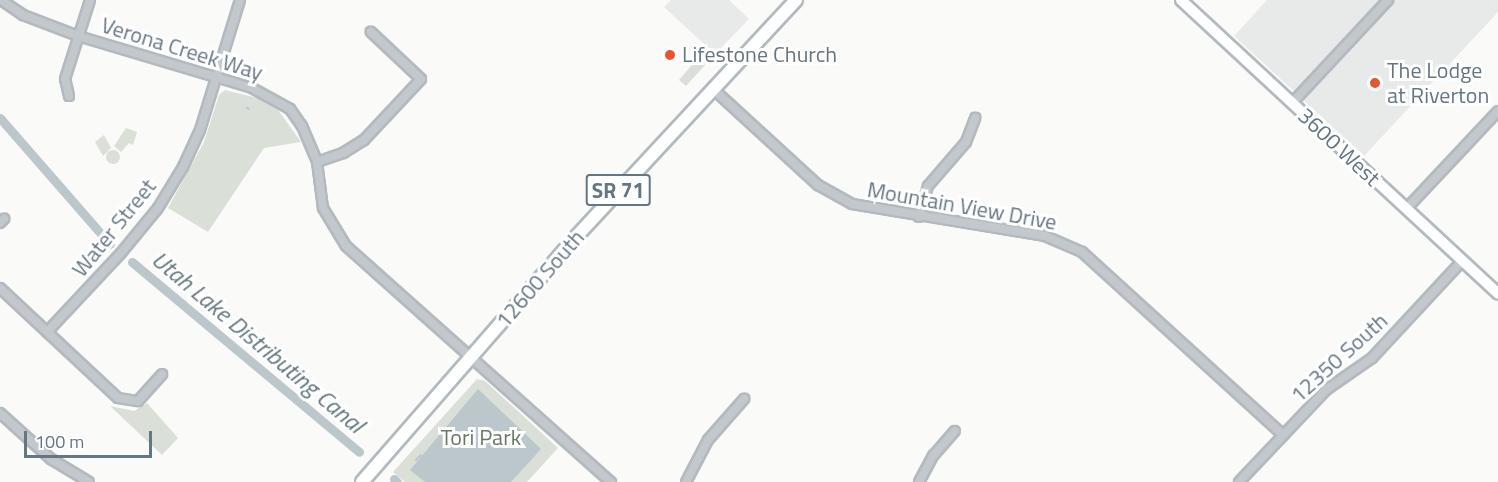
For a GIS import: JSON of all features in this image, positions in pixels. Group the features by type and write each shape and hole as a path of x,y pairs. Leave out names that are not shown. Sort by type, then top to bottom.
{"main road":[{"name":"12600 South","path":"362,482 712,88 796,0"},
{"name":"3600 West","path":"1181,0 1498,294"}],"street":[{"name":"Verona Creek Way","path":"1,0 23,15 78,36 272,96 290,109 303,126 316,162 321,199 332,229 611,482"},
{"path":"69,96 65,79 90,0"},
{"name":"Water Street","path":"47,332 158,208 200,129 240,0"},
{"path":"1292,103 1388,0"},
{"path":"316,162 359,144 421,79 371,32"},
{"name":"Mountain View Drive","path":"712,88 828,192 864,208 1045,236 1082,252 1283,435"},
{"path":"1406,209 1498,111"},
{"path":"919,217 928,186 966,142 975,118"},
{"name":"12350 South","path":"1239,482 1326,390 1372,358 1462,261"},
{"path":"0,288 118,398 138,401 162,374"},
{"path":"686,482 708,440 744,399"},
{"path":"0,413 51,459 89,482"},
{"path":"919,482 933,456 955,432"}],"shaded area":[{"path":"671,0 729,0 749,19 715,54 664,7"},
{"path":"1267,0 1498,0 1498,12 1364,156 1234,36"},
{"name":"Tori Park","path":"478,389 541,449 511,482 425,482 410,470"}],"green space":[{"path":"698,58 705,65 686,86 679,80"},
{"path":"225,90 257,98 278,110 301,142 264,148 208,232 168,208 204,142 219,95"},
{"path":"126,128 137,132 133,145 129,143 121,152 114,146"},
{"path":"104,135 111,148 103,156 95,142"},
{"path":"110,150 116,150 120,157 116,164 110,164 106,160 106,154"},
{"name":"Tori Park","path":"477,379 485,381 558,448 527,482 405,482 393,472"},
{"path":"147,403 178,438 162,455 110,406 134,411"}],"waterway":[{"name":"Utah Lake Distributing Canal","path":"0,118 110,244"},
{"name":"Utah Lake Distributing Canal","path":"132,262 359,452"},
{"path":"416,460 421,455"},
{"name":"Utah Lake Distributing Canal","path":"394,479 397,482"}],"place":[{"name":"Lifestone Church","path":"670,55"},
{"name":"The Lodge at Riverton","path":"1375,83"}]}
